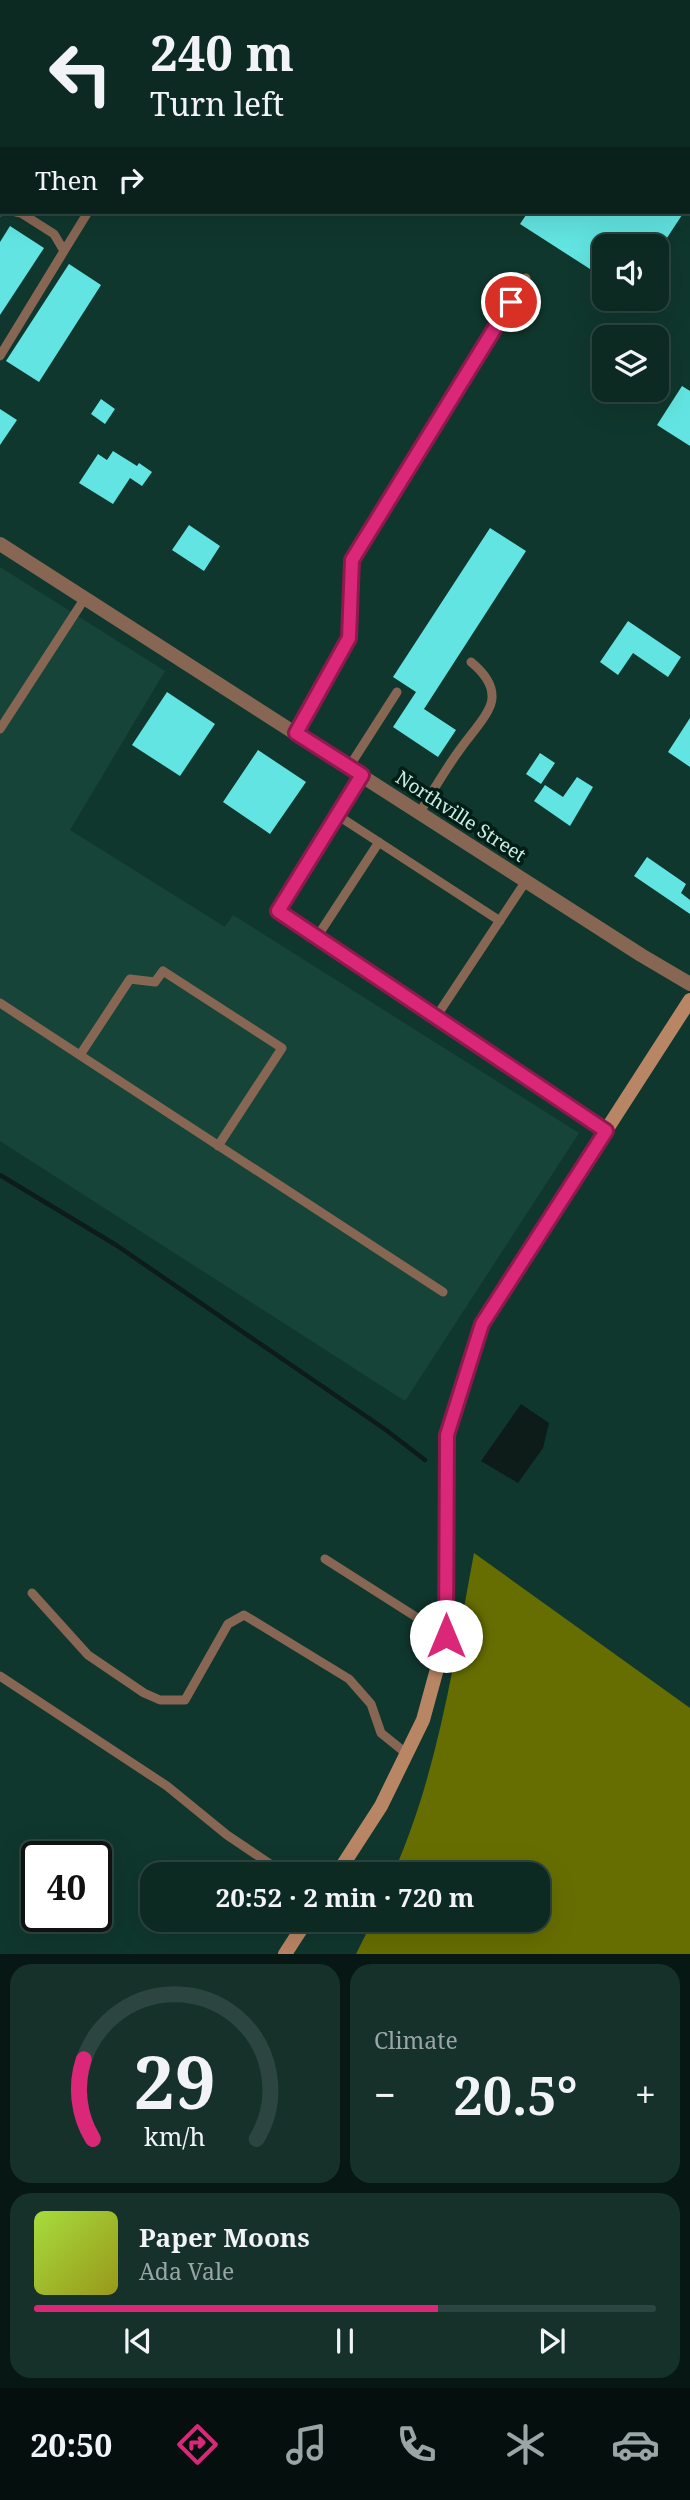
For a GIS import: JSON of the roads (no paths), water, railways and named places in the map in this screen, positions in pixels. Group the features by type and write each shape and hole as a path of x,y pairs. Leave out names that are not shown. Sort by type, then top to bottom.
{"street":[{"name":"Northville Street","path":"0,544 641,956 690,984"},
{"path":"345,1862 381,1806 423,1720 446,1636 447,1435 482,1324 690,1000"},
{"path":"285,1954 299,1932"}],"lane":[{"path":"23,214 54,234 64,251"},
{"path":"0,356 87,214"},
{"path":"296,733 349,638 352,560 526,278"},
{"path":"0,729 85,598"},
{"path":"420,812 493,699 489,683 481,670 471,662"},
{"path":"397,692 356,771 337,815 278,911 606,1131"},
{"path":"337,815 500,921"},
{"path":"317,937 379,842"},
{"path":"436,1017 526,881"},
{"path":"80,1055 130,979 155,982 163,971 282,1048 218,1146"},
{"path":"0,1003 443,1292"},
{"path":"325,1559 446,1636"},
{"path":"32,1593 88,1655 144,1693 160,1700 185,1700 228,1624 244,1615 349,1679 371,1704 381,1732 407,1754"},
{"path":"0,1676 167,1786 227,1835 267,1862"}],"waterway":[{"path":"0,1175 116,1245 386,1430 425,1460"}]}
